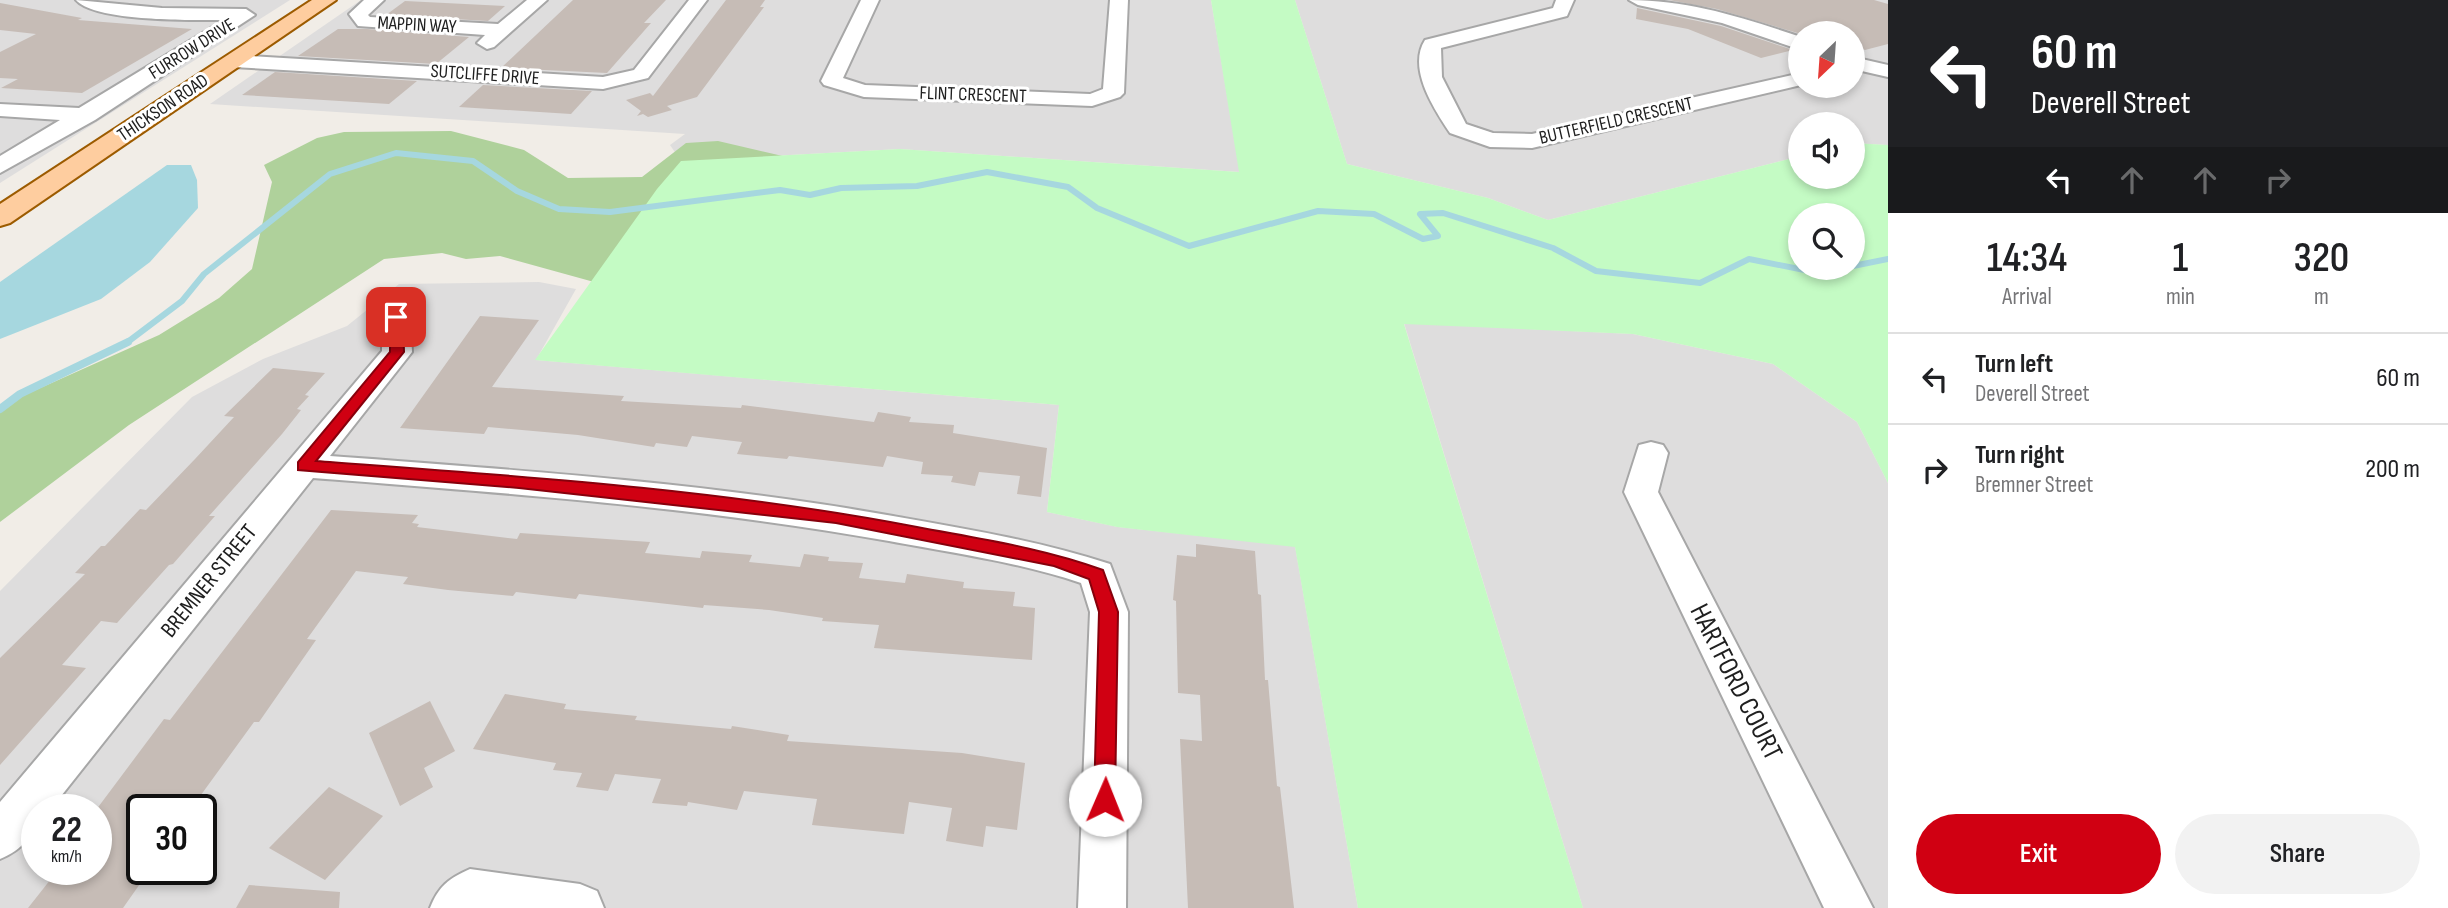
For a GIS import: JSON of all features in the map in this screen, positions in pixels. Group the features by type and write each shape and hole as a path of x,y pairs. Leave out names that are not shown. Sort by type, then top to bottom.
{"main road":[{"name":"THICKSON ROAD","path":"0,217 326,0"}],"street":[{"name":"FURROW DRIVE","path":"0,166 246,15 93,5 85,0"},
{"path":"159,11 180,0"},
{"name":"MAPPIN WAY","path":"375,0 358,14 365,22 503,30"},
{"path":"453,72 538,0"},
{"name":"SUTCLIFFE DRIVE","path":"233,61 603,83 641,74 698,0"},
{"name":"FLINT CRESCENT","path":"870,0 831,81 864,91 1092,100 1112,93 1119,0"},
{"name":"BUTTERFIELD CRESCENT","path":"1565,0 1561,12 1432,44 1427,57 1430,67 1437,88 1458,128 1490,140 1532,141 1788,82"},
{"path":"1638,0 1727,18 1788,39"},
{"path":"1866,67 1888,71"},
{"path":"0,110 87,115"},
{"name":"BREMNER STREET","path":"0,836 397,352 396,317"},
{"name":"HARTFORD COURT","path":"1651,453 1641,492 1849,908"},
{"path":"303,466 519,482 836,517 1056,560 1097,574 1109,612 1102,908"},
{"path":"454,908 470,893 580,908"}],"shaded area":[{"path":"0,0 290,0 0,183"},
{"path":"361,0 1211,0 1240,172 900,149 681,161 670,145 685,134 210,104"},
{"path":"1295,0 1888,0 1888,145 1865,144 1865,112 1788,112 1788,159 1548,220 1488,198 1347,164"},
{"path":"539,282 576,289 536,360 1059,405 1047,512 1118,527 1295,546 1358,908 0,908 0,591 192,397 263,359 347,326 399,284"},
{"path":"1404,323 1633,334 1773,364 1857,422 1888,483 1888,908 1583,908"}],"green space":[{"path":"1211,0 1295,0 1347,164 1488,198 1548,220 1788,159 1788,189 1865,189 1865,144 1888,145 1888,483 1857,422 1773,364 1633,334 1404,324 1583,908 1358,908 1295,547 1117,527 1047,512 1059,405 535,360 657,189 681,161 900,149 1239,172"},
{"path":"451,131 524,150 568,178 642,177 686,143 718,141 800,160 594,282 500,256 466,259 442,253 384,259 129,425 0,522 0,406 159,335 219,298 252,269 272,182 264,165 317,138 344,132"}],"water":[{"path":"167,165 191,165 197,180 198,208 150,262 101,299 0,339 0,282"}],"building":[{"path":"573,0 666,0 644,23 651,23 607,73 501,68"},
{"path":"726,0 765,0 760,7 764,7 697,97 667,106 672,110 648,117 643,114 637,116 641,111 626,100 650,93 653,96"},
{"path":"1669,0 1874,0 1888,4 1888,44 1866,50 1866,21 1788,21 1788,30 1717,9"},
{"path":"405,1 505,6 488,21 386,15"},
{"path":"0,3 82,18 78,20 192,29 82,93 1,88 18,79 0,78 0,52 36,34 0,30"},
{"path":"1637,8 1721,26 1788,48 1788,51 1761,58 1688,29 1636,19"},
{"path":"338,29 469,37 436,64 298,56"},
{"path":"275,72 417,81 389,104 242,95"},
{"path":"483,85 592,91 571,114 459,107"},
{"path":"480,316 539,320 492,387 624,396 621,401 741,408 742,405 874,422 878,412 911,417 909,422 954,425 953,433 1047,448 1041,497 1017,494 1020,476 979,472 975,486 951,482 953,476 921,474 923,462 887,456 883,467 789,456 787,459 737,454 742,442 692,436 687,447 656,443 654,447 578,435 488,427 484,434 400,428"},
{"path":"273,368 325,373 305,395 309,396 297,409 301,410 282,434 209,516 215,516 173,564 169,565 117,623 101,621 62,665 86,668 0,765 0,658 85,574 75,573 101,546 105,546 140,509 146,510 195,459 234,417 224,416"},
{"path":"331,510 418,515 412,523 419,524 417,527 517,539 520,533 650,542 645,553 700,558 702,551 752,555 749,562 800,567 804,554 829,557 828,561 863,563 859,578 905,583 907,574 964,582 963,588 1015,592 1013,606 1035,608 1032,660 874,648 879,625 822,621 823,618 769,610 704,605 703,608 579,594 576,599 516,592 513,596 448,590 403,584 408,577 356,571 307,639 316,640 259,722 254,722 202,794 126,794 126,885 139,885 123,908 28,908 46,885 112,885 112,794 108,794 164,719 170,720"},
{"path":"1196,544 1255,551 1258,594 1261,595 1265,680 1268,680 1277,786 1280,787 1294,908 1188,908 1180,739 1202,741 1200,695 1178,693 1176,601 1173,600 1177,555 1196,557"},
{"path":"505,694 566,704 564,709 637,716 635,720 731,729 732,726 789,735 787,741 962,753 1025,763 1017,830 986,826 983,847 946,841 952,808 909,802 904,834 812,825 817,799 744,791 737,810 688,802 687,806 652,803 661,779 615,774 608,791 576,787 582,773 553,770 556,763 473,749"},
{"path":"430,701 455,751 424,768 433,787 400,806 369,733"},
{"path":"329,787 383,816 325,880 269,848"},
{"path":"249,885 340,892 339,908 236,908"}],"waterway":[{"path":"127,342 182,301 204,274 330,174 396,153 473,161 517,191 559,209 610,212 780,190 810,195 841,188 917,186 987,172 1068,187 1097,208 1189,246 1318,211 1374,214 1423,239 1438,236 1420,214 1443,213 1553,248 1596,271 1700,283 1749,259 1788,267"},
{"path":"1865,264 1888,259"},
{"path":"0,409 20,394 127,342"}],"route":[{"path":"396,317 397,352 303,466 519,482 836,517 1056,560 1097,574 1109,612 1105,800"}]}
